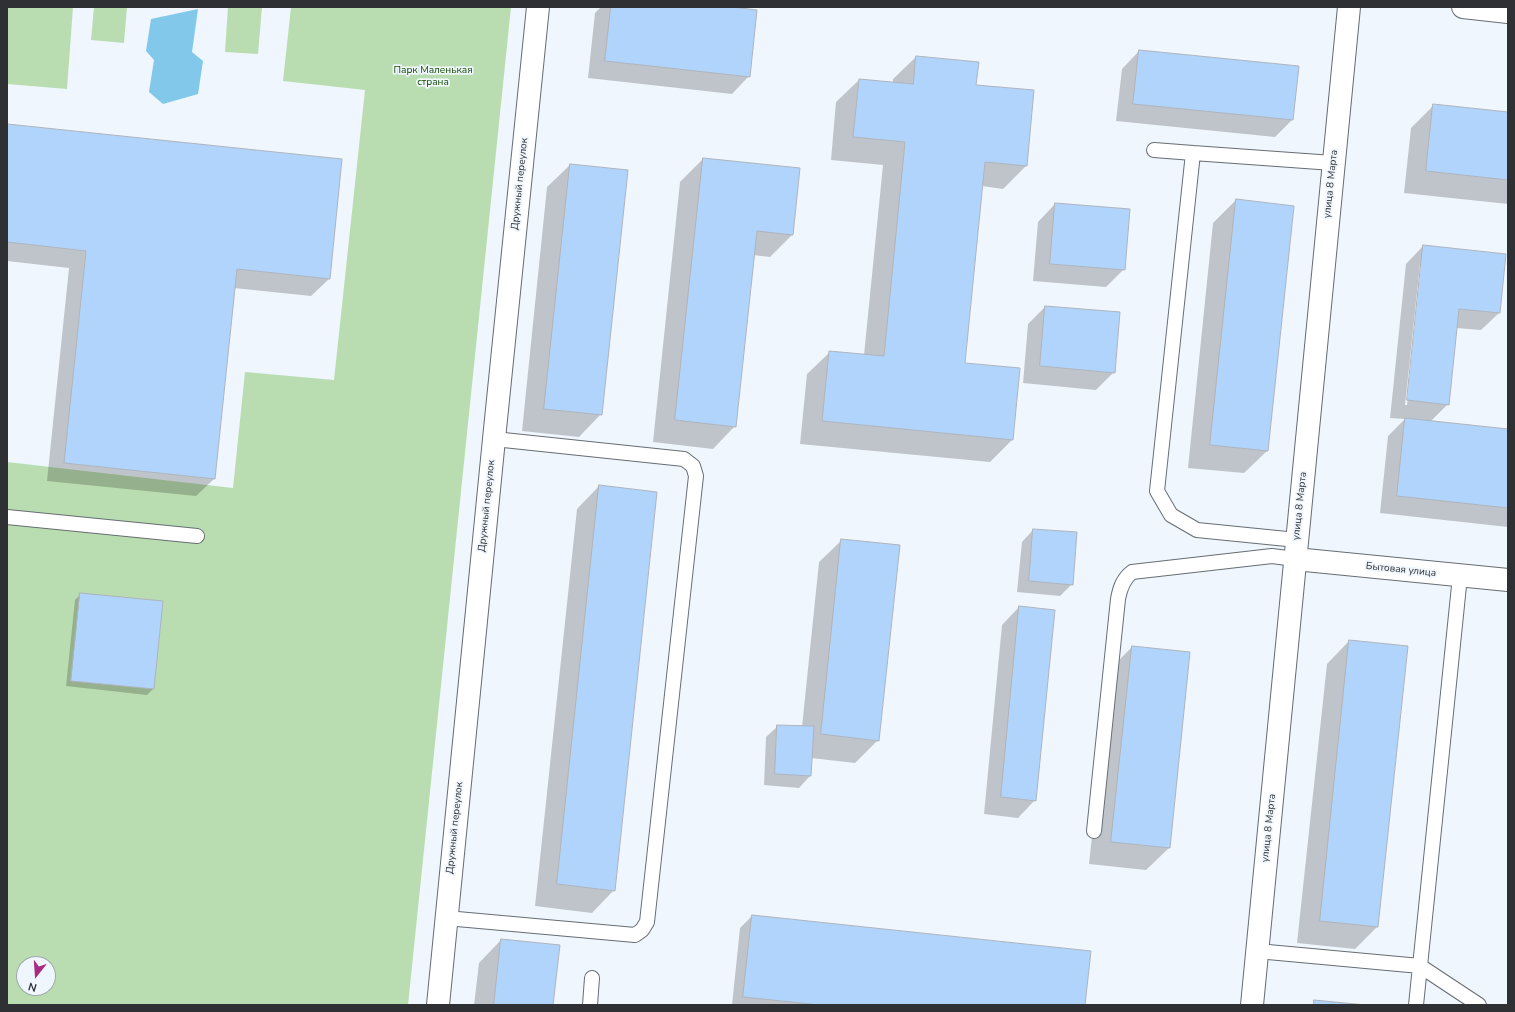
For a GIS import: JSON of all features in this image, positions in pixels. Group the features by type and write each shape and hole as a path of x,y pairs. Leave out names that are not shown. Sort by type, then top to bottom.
{"street":[{"name":"Дружный переулок","path":"438,1005 538,7"},
{"name":"улица 8 Марта","path":"1252,1005 1348,7"},
{"path":"1463,7 1508,12"},
{"name":"Бытовая улица","path":"1296,550 1460,576 1508,580"}],"lane":[{"path":"1154,150 1334,163"},
{"path":"1194,153 1158,491 1171,515 1197,530 1296,550"},
{"path":"446,918 635,935 642,930 647,922 696,476 693,466 684,459 494,439"},
{"path":"7,517 197,536"},
{"path":"1094,831 1118,599 1126,577 1132,572 1272,556 1296,550"},
{"path":"1416,1005 1460,576"},
{"path":"1257,951 1420,966 1479,1005"},
{"path":"590,1005 592,978"}],"green space":[{"path":"7,7 73,7 67,89 7,84"},
{"path":"94,7 127,7 124,43 91,40"},
{"path":"228,7 262,7 258,54 225,52"},
{"name":"Парк Маленькая страна","path":"291,7 511,7 408,1005 7,1005 7,462 233,488 245,372 334,380 365,90 283,81"}],"water":[{"path":"198,9 192,52 203,61 198,94 163,104 149,92 154,60 146,51 151,19"}],"building":[{"path":"611,7 732,7 757,10 750,77 605,61"},
{"path":"1139,50 1299,66 1293,120 1133,104"},
{"path":"916,56 979,62 976,85 1034,90 1027,166 985,162 965,363 1020,368 1013,440 822,421 829,351 884,356 905,142 853,137 859,79 913,84"},
{"path":"1433,104 1508,112 1508,180 1426,171"},
{"path":"7,124 342,159 330,279 237,269 215,479 64,463 86,251 7,242"},
{"path":"703,158 800,168 793,235 757,231 736,427 675,420"},
{"path":"570,164 628,170 602,415 544,409"},
{"path":"1236,199 1294,206 1268,451 1210,445"},
{"path":"1055,203 1130,209 1125,270 1050,264"},
{"path":"1423,245 1506,254 1500,313 1459,309 1449,405 1407,400"},
{"path":"1045,306 1120,312 1115,373 1040,366"},
{"path":"1405,418 1508,429 1508,508 1397,496"},
{"path":"599,485 657,492 615,891 557,884"},
{"path":"1033,529 1077,532 1073,585 1029,581"},
{"path":"841,539 900,545 879,741 821,734"},
{"path":"80,593 163,601 154,689 71,681"},
{"path":"1019,606 1055,610 1036,801 1001,797"},
{"path":"1349,640 1408,646 1378,927 1320,921"},
{"path":"1132,646 1190,652 1170,848 1111,842"},
{"path":"777,725 814,726 811,776 775,774"},
{"path":"752,915 1091,951 1085,1005 820,1005 743,997"},
{"path":"501,939 560,945 553,1005 494,1005"},
{"path":"1314,1000 1366,1005 1314,1005"}]}
